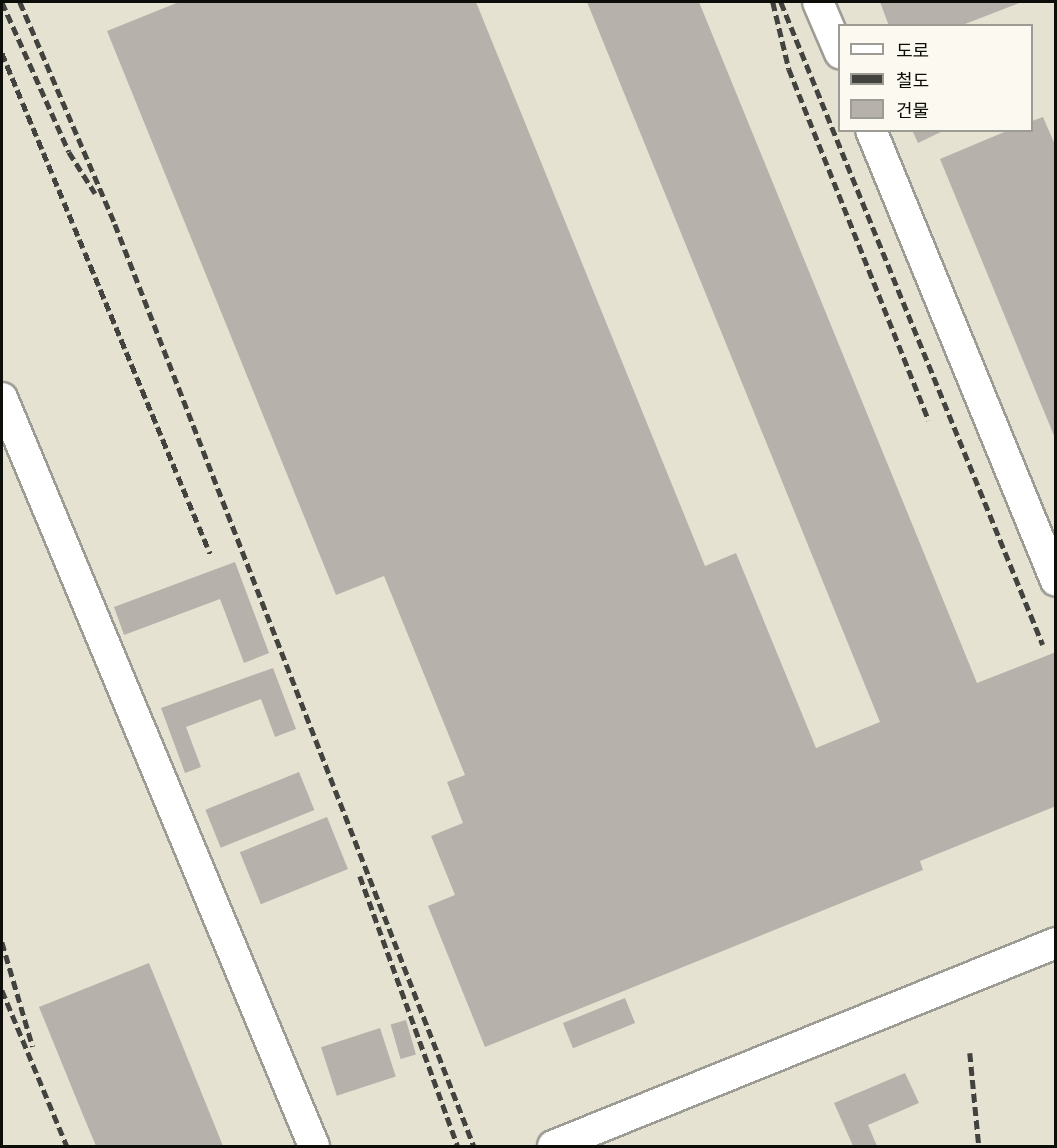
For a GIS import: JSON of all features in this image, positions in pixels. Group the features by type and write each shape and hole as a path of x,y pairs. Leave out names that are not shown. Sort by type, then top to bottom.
{"lane":[{"path":"818,2 838,48"},
{"path":"872,132 1056,581"},
{"path":"2,398 314,1146"},
{"path":"553,1146 1056,943"}],"shaded area":[{"path":"2,2 1055,2 1055,1146 2,1146"}],"building":[{"path":"179,2 476,2 705,566 736,553 816,748 880,722 587,2 699,2 977,683 1056,652 1056,806 920,861 923,870 485,1047 428,906 455,895 431,836 463,823 447,782 465,775 384,576 336,595 107,31"},
{"path":"880,2 1022,2 965,24 888,24"},
{"path":"1043,117 1056,147 1055,438 940,159 1004,132 1033,132 1033,121"},
{"path":"913,132 941,132 918,143"},
{"path":"235,562 269,653 244,663 220,599 124,635 114,607"},
{"path":"273,668 296,729 275,737 261,699 186,727 201,767 185,773 161,708"},
{"path":"299,772 314,810 221,848 205,810"},
{"path":"327,817 348,869 261,904 240,852"},
{"path":"149,963 223,1146 96,1146 39,1007"},
{"path":"625,998 635,1023 573,1048 563,1023"},
{"path":"406,1020 416,1055 401,1059 391,1024"},
{"path":"380,1028 396,1077 337,1096 321,1047"},
{"path":"905,1073 919,1103 868,1125 877,1146 853,1146 834,1103"}],"railway":[{"path":"2,2 69,152 95,193"},
{"path":"20,2 115,224 474,1146"},
{"path":"773,2 789,69 929,420"},
{"path":"781,2 1043,645"},
{"path":"2,53 210,553"},
{"path":"360,876 458,1146"},
{"path":"2,942 33,1047"},
{"path":"2,990 67,1146"},
{"path":"970,1053 979,1146"}]}
